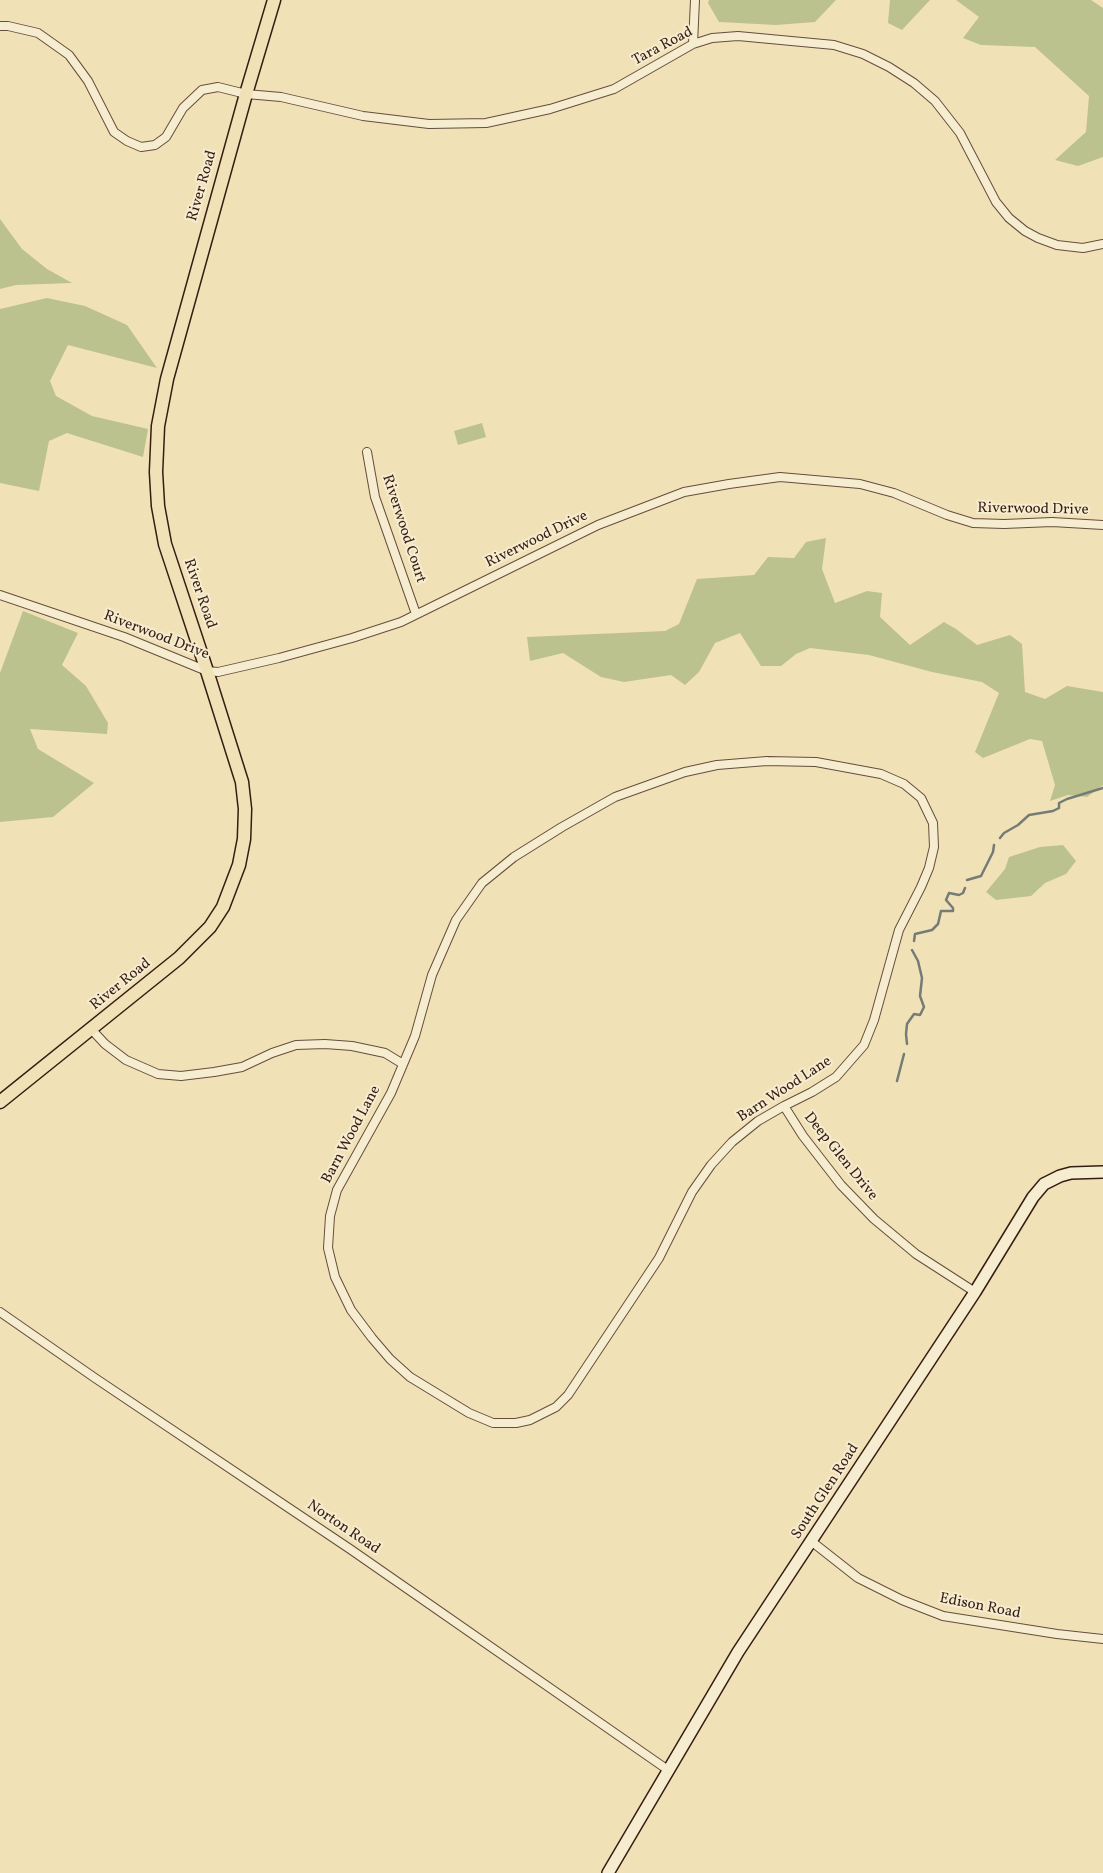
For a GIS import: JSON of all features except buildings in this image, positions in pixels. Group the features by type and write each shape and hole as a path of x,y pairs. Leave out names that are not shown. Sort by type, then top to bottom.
{"main road":[{"name":"River Road","path":"0,1102 92,1030 179,958 210,927 224,906 239,866 244,839 245,809 242,782 164,544 158,506 156,472 158,426 168,379 246,94 274,0"},
{"name":"South Glen Road","path":"608,1873 738,1652 975,1292 1032,1197 1049,1180 1066,1174 1103,1172"}],"street":[{"path":"693,44 695,0"},
{"name":"Tara Road","path":"0,26 38,33 69,55 88,81 114,132 127,142 141,147 155,145 166,137 184,108 202,90 218,88 246,94 281,97 363,116 429,124 486,123 550,109 614,89 693,44 712,38 738,36 834,45 863,54 889,66 936,101 960,133 992,195 1009,218 1025,231 1058,245 1083,248 1103,244"},
{"name":"Riverwood Court","path":"367,452 375,497 416,614"},
{"name":"Riverwood Drive","path":"0,595 124,637 207,671 218,672 279,658 401,622 607,521 684,492 768,478 780,477 860,484 894,493 947,515 973,523 1052,522 1103,525"},
{"name":"Barn Wood Lane","path":"766,761 816,762 881,774 904,784 921,798 928,811 933,824 934,852 929,868 899,930 874,1020 864,1044 836,1077 758,1121 732,1142 711,1165 692,1192 659,1258 568,1395 556,1407 530,1420 516,1423 493,1422 469,1413 410,1377 390,1359 351,1310 335,1277 328,1248 330,1216 337,1190 387,1100 403,1064 426,1003 432,975 456,920 482,883 514,857 615,797 685,772 717,765 766,761"},
{"path":"92,1030 105,1044 126,1060 158,1074 181,1076 242,1067 272,1053 296,1046 325,1044 352,1046 385,1054 403,1064"},
{"name":"Deep Glen Drive","path":"784,1106 803,1136 841,1185 874,1219 916,1254 975,1292"},
{"name":"Norton Road","path":"0,1312 358,1554 668,1770"},
{"name":"Edison Road","path":"811,1541 858,1578 902,1600 943,1616 1057,1634 1103,1638"}],"green space":[{"path":"709,0 836,0 815,22 776,25 719,22 708,3"},
{"path":"890,0 930,0 902,30 888,23"},
{"path":"956,0 1091,0 1103,8 1103,157 1078,166 1055,160 1086,132 1089,96 1035,47 981,45 963,38 979,17"},
{"path":"0,219 22,249 47,269 72,283 16,285 0,289"},
{"path":"47,298 85,306 127,325 157,368 68,345 50,381 56,396 92,416 148,429 143,457 67,433 49,441 39,491 0,483 0,309"},
{"path":"482,423 486,437 458,445 454,431"},
{"path":"826,538 822,569 835,603 867,591 882,593 880,617 910,645 944,622 977,645 1010,635 1022,644 1025,692 1045,699 1067,686 1103,692 1103,785 1087,797 1068,795 1050,801 1055,785 1042,741 1030,739 983,758 975,752 999,693 982,682 932,672 869,655 810,648 796,654 781,666 761,666 740,633 715,643 699,672 685,685 671,675 624,682 601,677 563,653 530,661 527,637 665,631 679,624 697,579 754,575 768,557 794,558 806,542"},
{"path":"23,611 78,633 62,665 86,686 108,723 107,734 30,729 38,749 94,783 53,817 0,822 0,673"},
{"path":"1063,845 1076,861 1066,874 1045,883 1031,896 996,900 986,892 1005,869 1009,857 1040,847"}],"waterway":[{"path":"1000,838 1029,815 1053,811 1059,808 1059,803 1067,799 1103,788"},
{"path":"967,880 981,876 993,852 994,845"},
{"path":"914,941 915,934 932,930 938,924 941,911 953,911 953,908 946,900 949,893 959,895 963,893 965,888"},
{"path":"907,1044 907,1024 914,1014 920,1015 924,1007 920,996 922,978 918,961 912,950"},
{"path":"897,1081 904,1054"}]}
